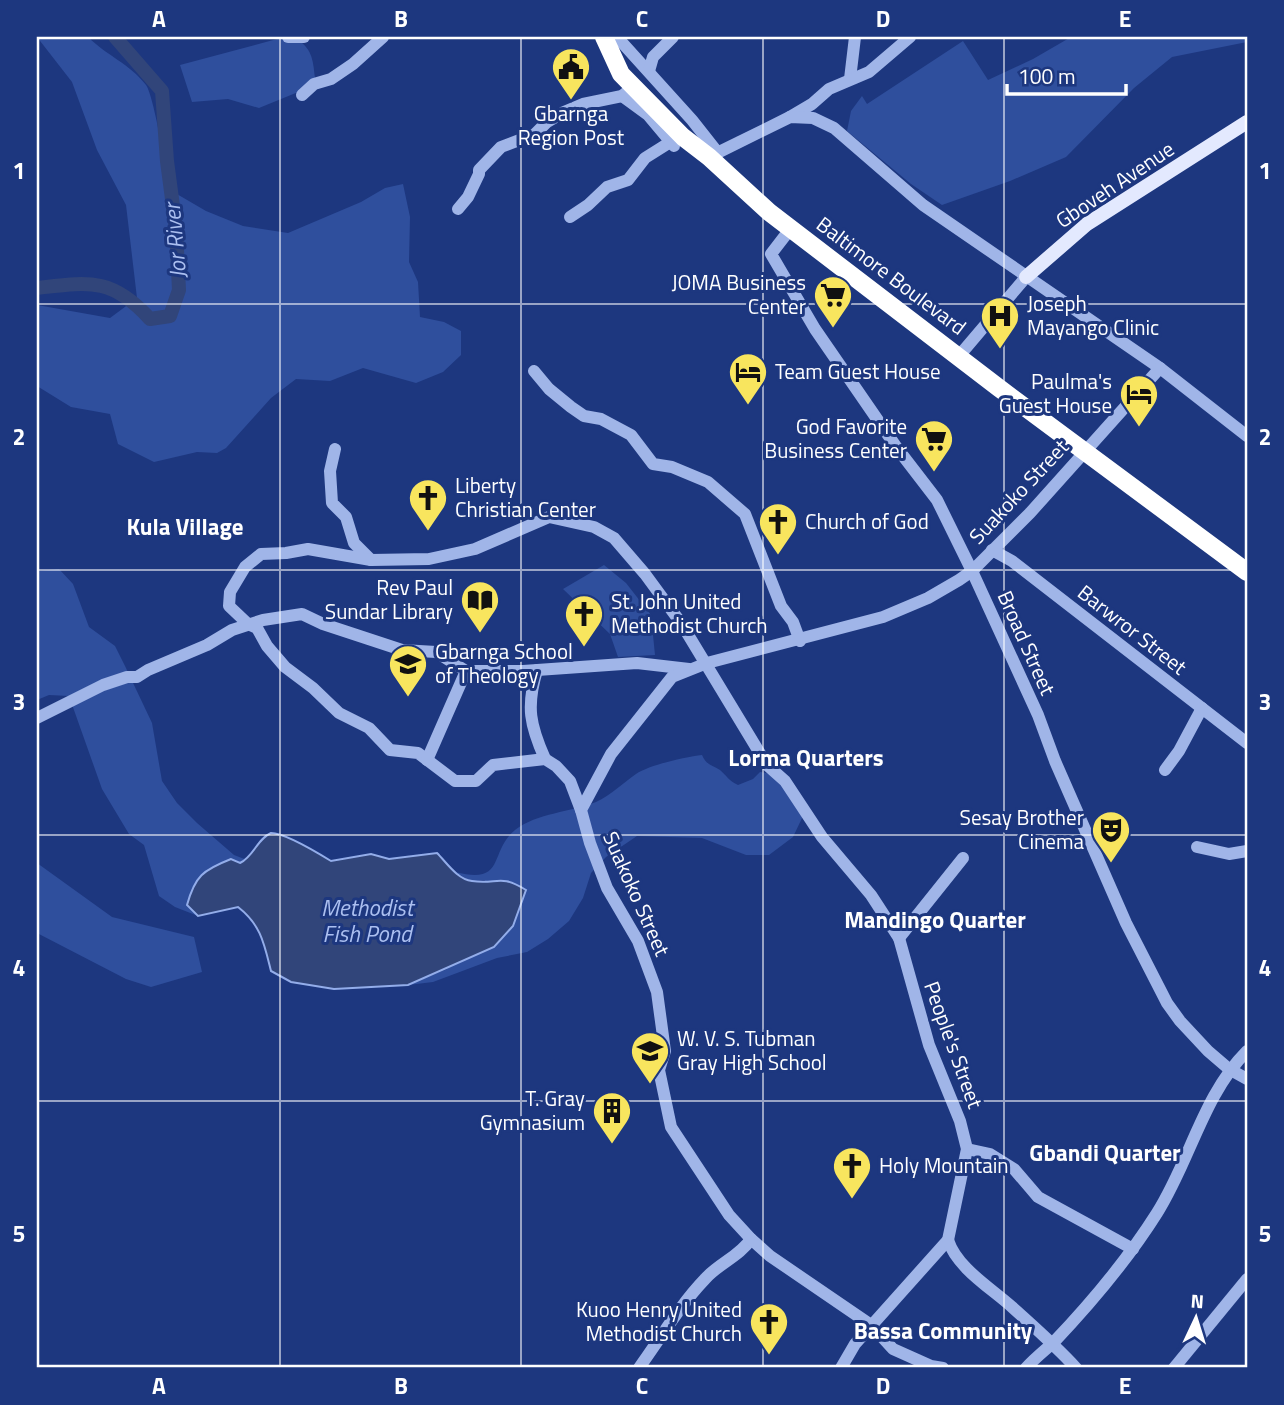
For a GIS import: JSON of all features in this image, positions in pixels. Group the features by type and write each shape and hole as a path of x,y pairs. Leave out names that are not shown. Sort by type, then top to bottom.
{"highway":[{"name":"Baltimore Boulevard","path":"604,37 627,91 683,137 713,155 769,212 1247,572"}],"main road":[{"name":"Gboveh Avenue","path":"1026,276 1087,224 1247,122"}],"street":[{"path":"288,37 304,37"},
{"path":"302,95 314,84 331,79 353,64 383,37"},
{"path":"617,37 692,120 713,155 790,117 812,104 829,89 869,72 910,37"},
{"path":"649,71 653,57 673,37"},
{"path":"850,79 855,37"},
{"path":"458,209 468,197 480,174 479,170 501,147 535,134 547,122 564,112 627,91 673,144 645,158 628,180 607,187 570,217"},
{"path":"790,117 813,118 834,128 923,205 1160,368 1247,436"},
{"name":"Broad Street","path":"791,229 765,251 897,448 937,500 972,571 1141,953 1167,1003 1208,1051 1229,1069 1247,1079"},
{"name":"Gboveh Avenue","path":"959,356 1026,276"},
{"name":"Suakoko Street","path":"943,1368 931,1366 893,1349 871,1325 770,1256 729,1215 671,1127 660,1070 665,1051 657,992 639,942 607,888 581,810 611,754 671,677 707,663 883,618 928,598 972,571 1030,513 1160,368"},
{"path":"534,371 549,389 584,415 601,419 631,435 653,464 673,467 708,482 745,514 780,607 793,622 800,641"},
{"path":"335,449 330,471 332,503 345,517 354,542 371,560"},
{"name":"People's Street","path":"248,624 229,606 230,592 245,567 261,554 308,549 371,560 429,559 475,548 549,517 594,527 614,538 645,574 707,663 767,765 785,782 822,836 871,895 899,938 929,1045 960,1121 967,1149 948,1240 871,1325 848,1354 841,1368"},
{"name":"Barwror Street","path":"992,550 1012,561 1247,743"},
{"path":"37,718 103,685 127,677 137,677 207,645 232,630 248,624 302,614 323,624 402,650 436,652 466,671 537,670 637,663 689,669"},
{"path":"248,624 257,628 267,646 285,667 313,688 339,713 369,729 390,750 418,753 455,781 476,781 493,765 545,759"},
{"path":"537,670 530,718 533,733 545,759 570,781 581,810"},
{"path":"427,760 466,671"},
{"path":"1165,770 1179,751 1202,708"},
{"path":"1197,847 1229,854 1247,851"},
{"path":"899,938 963,858"},
{"path":"1026,1368 1052,1343 1133,1249 1158,1212 1179,1173 1229,1069 1247,1051"},
{"path":"967,1149 990,1154 1014,1169 1038,1197 1133,1249"},
{"path":"639,1368 705,1279 746,1247 751,1239"},
{"path":"948,1240 964,1265 1052,1343 1076,1368"},
{"path":"1174,1368 1247,1279"}],"shaded area":[{"path":"37,37 88,37 133,71 149,92 170,190 206,211 243,226 288,233 361,202 385,188 403,184 410,217 409,262 418,282 420,317 444,322 461,331 461,355 443,372 416,383 363,368 330,381 296,379 271,398 226,448 217,453 197,452 154,462 118,444 110,414 71,407 37,386 37,305 110,318 137,298 126,205 97,150 72,82"},
{"path":"1071,37 1247,37 1247,42 1172,57 1134,88 1066,157 1010,181 942,205 911,184 847,131 851,111 862,96 867,104 963,41 988,80"},
{"path":"295,38 305,46 312,60 315,78 308,88 259,108 228,99 192,102 180,65 277,39"},
{"path":"604,565 626,583 651,615 655,655 618,657 610,634 563,589"},
{"path":"59,569 73,584 89,627 115,646 125,666 152,723 162,781 177,803 197,823 234,855 247,860 187,905 198,916 175,907 159,896 144,845 129,834 102,789 69,696 49,695 37,700 37,571"},
{"path":"702,755 707,763 738,785 753,779 760,772 769,773 782,781 803,816 793,837 769,855 746,855 702,838 637,836 606,857 591,873 583,898 569,921 548,939 527,952 497,958 433,982 408,985 447,969 485,880 470,881 455,872 471,875 490,870 507,839 524,824 596,802 649,768"},
{"path":"37,863 112,917 194,937 202,972 151,987 126,979 37,933"}],"water":[{"name":"Methodist Fish Pond","path":"271,833 292,840 331,861 371,854 389,859 437,853 467,880 510,882 526,890 513,926 494,947 408,985 334,989 291,982 271,971 257,928 238,907 198,916 187,905 193,887 202,875 231,859 240,863"}],"waterway":[{"name":"Jor River","path":"37,288 86,284 111,289 136,305 150,319 170,316 179,290 176,229 162,91 115,37"}],"place":[{"name":"Gbarnga Region Post","path":"571,101"},
{"name":"JOMA Business Center","path":"833,329"},
{"name":"Joseph Mayango Clinic","path":"1000,350"},
{"name":"Team Guest House","path":"748,406"},
{"name":"Paulma's Guest House","path":"1139,428"},
{"name":"God Favorite Business Center","path":"934,473"},
{"name":"Liberty Christian Center","path":"428,532"},
{"name":"Church of God","path":"778,556"},
{"name":"Rev Paul Sundar Library","path":"480,634"},
{"name":"St. John United Methodist Church","path":"584,648"},
{"name":"Gbarnga School of Theology","path":"408,698"},
{"name":"Sesay Brother Cinema","path":"1111,864"},
{"name":"W. V. S. Tubman Gray High School","path":"650,1085"},
{"name":"T. Gray Gymnasium","path":"612,1145"},
{"name":"Holy Mountain","path":"852,1200"},
{"name":"Kuoo Henry United Methodist Church","path":"769,1356"}],"district":[{"name":"Kula Village","path":"185,527"},
{"name":"Lorma Quarters","path":"806,758"},
{"name":"Mandingo Quarter","path":"935,920"},
{"name":"Gbandi Quarter","path":"1105,1153"},
{"name":"Bassa Community","path":"943,1331"}]}
